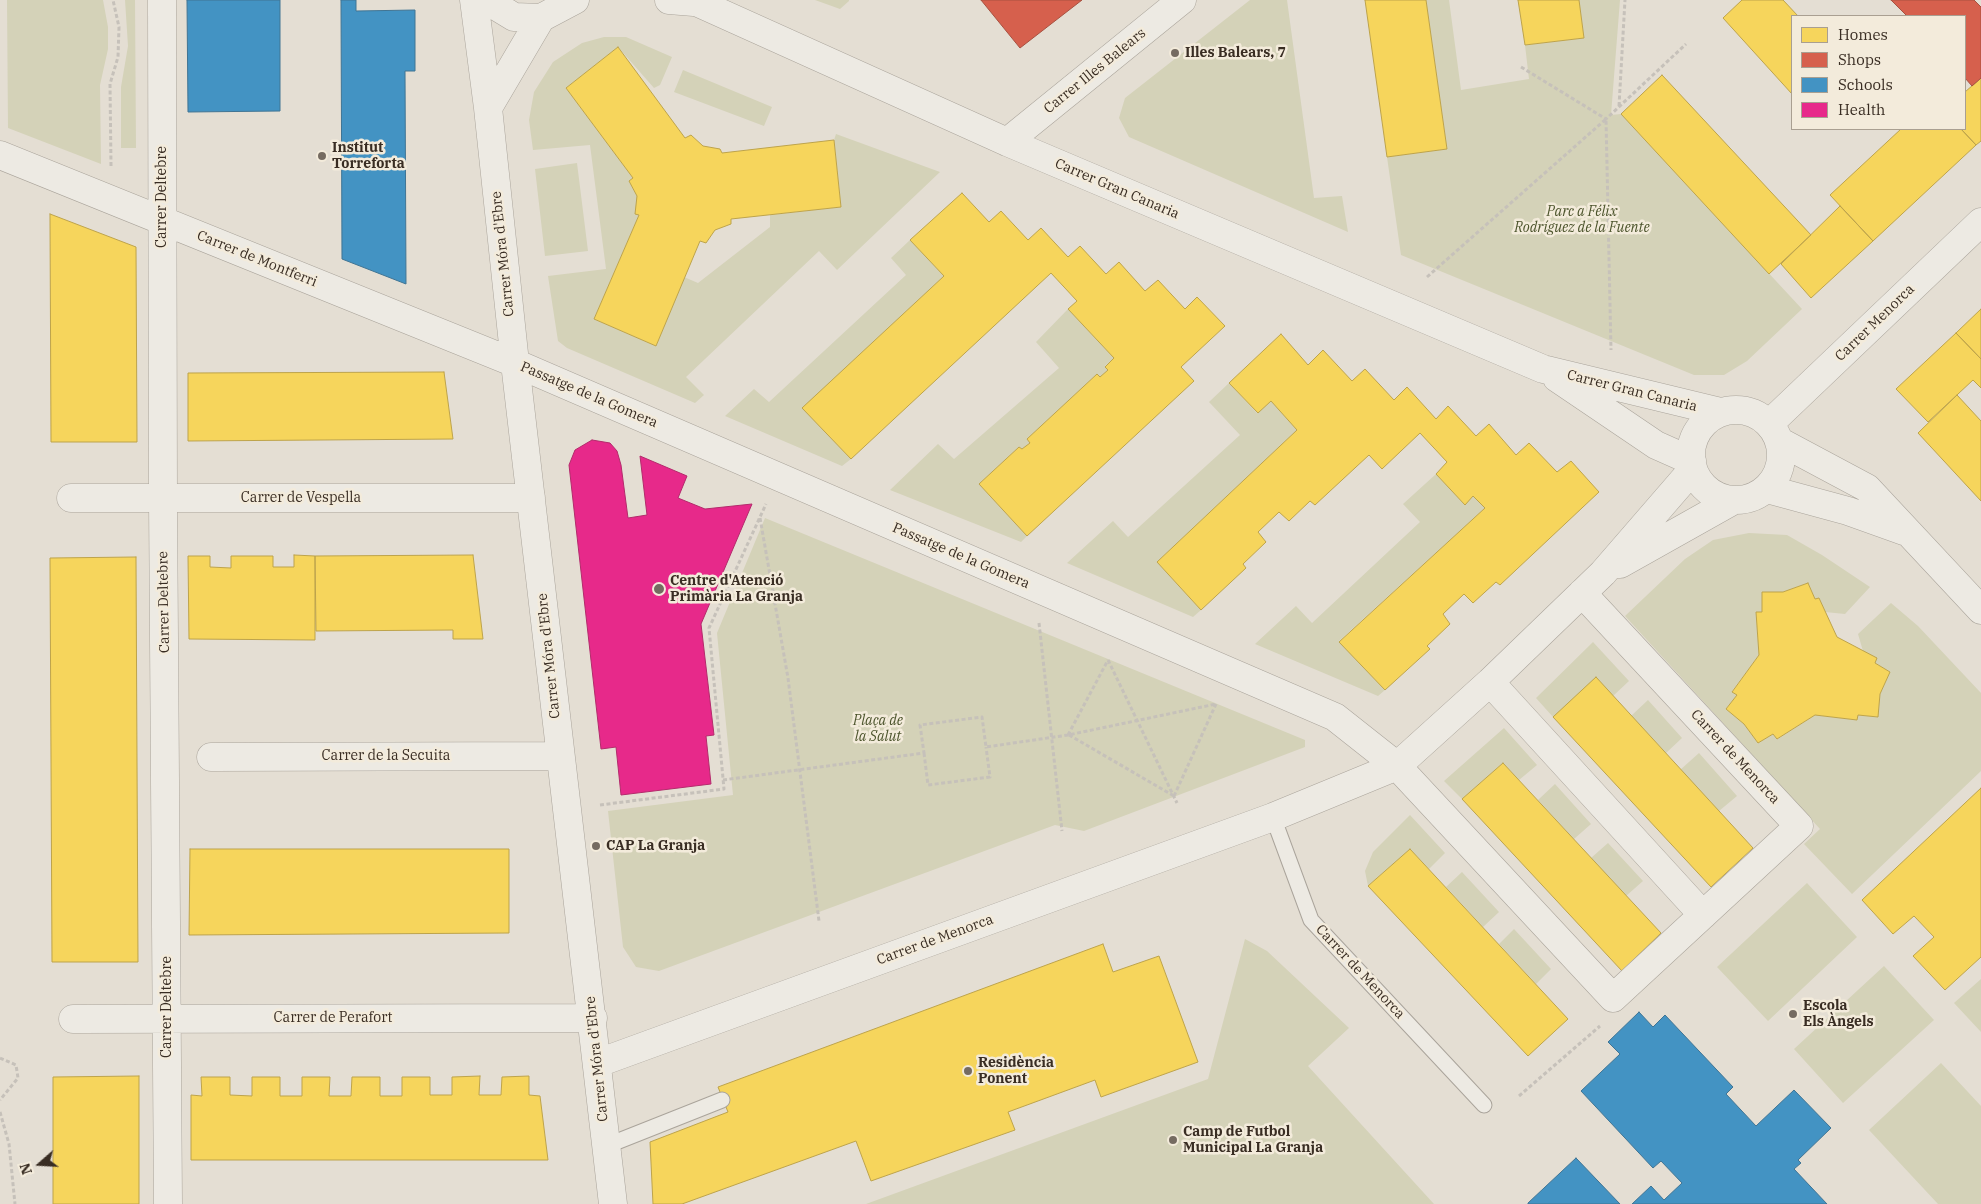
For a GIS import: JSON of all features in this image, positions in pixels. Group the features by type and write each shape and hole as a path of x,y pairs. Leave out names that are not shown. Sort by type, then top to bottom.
{"street":[{"name":"Carrer Deltebre","path":"162,0 162,498 168,1018 168,1204"},
{"name":"Carrer Móra d'Ebre","path":"474,0 488,108 515,363 560,756 593,1018 613,1204"},
{"path":"486,0 514,17 541,18 576,0"},
{"name":"Carrer Illes Balears","path":"1007,142 1182,0"},
{"name":"Carrer Gran Canaria","path":"685,1 1007,142 1543,369 1721,412"},
{"path":"488,108 541,18"},
{"name":"Carrer de Montferri","path":"0,154 515,363"},
{"name":"Carrer Menorca","path":"1774,432 1981,222"},
{"name":"Passatge de la Gomera","path":"515,363 1335,717 1397,766"},
{"name":"Carrer Gran Canaria","path":"1543,369 1656,445 1692,465"},
{"path":"1774,432 1781,458 1777,474 1766,488 1752,498 1734,500 1716,496 1702,485 1692,465 1691,451 1696,434 1707,420 1721,412 1738,410 1755,414 1774,432 1867,488 1981,610"},
{"name":"Carrer de Menorca","path":"598,1063 1273,816 1397,766 1490,682 1603,573 1692,465"},
{"path":"1766,488 1848,511 1909,533"},
{"name":"Carrer de Vespella","path":"71,498 531,498"},
{"name":"Carrer de Menorca","path":"1603,573 1734,500"},
{"name":"Carrer de Menorca","path":"1397,766 1612,998 1800,826 1582,593"},
{"path":"1490,682 1703,915"},
{"name":"Carrer de la Secuita","path":"211,757 560,756"},
{"name":"Carrer de Perafort","path":"73,1019 593,1018"}],"lane":[{"name":"Carrer de Menorca","path":"1273,816 1311,920 1484,1105"},
{"path":"606,1146 722,1100"}],"path":[{"path":"111,171 110,84 118,57 119,27 114,0"},
{"path":"1619,106 1626,0"},
{"path":"1427,276 1606,119 1686,44"},
{"path":"1521,67 1606,119"},
{"path":"1606,119 1611,350"},
{"path":"600,805 724,789 709,628 768,499"},
{"path":"760,518 788,678 819,921"},
{"path":"1039,620 1062,831"},
{"path":"1068,735 1108,660 1177,803"},
{"path":"986,747 1068,735 1216,704 1174,796"},
{"path":"982,717 986,747 990,777 928,785 920,725 982,717"},
{"path":"1068,735 1174,796"},
{"path":"723,780 924,753"},
{"path":"1519,1096 1607,1020"},
{"path":"0,1058 16,1065 18,1078 0,1100"},
{"path":"0,1112 9,1144 15,1204"}],"green space":[{"path":"7,0 103,0 108,27 108,49 100,85 101,164 8,128"},
{"path":"125,0 135,0 136,148 121,148 121,87 128,46"},
{"path":"815,0 849,0 849,1 840,9"},
{"path":"1250,0 1287,0 1314,198 1342,196 1348,232 1129,137 1119,118 1125,98"},
{"name":"Parc a Félix Rodríguez de la Fuente","path":"1426,0 1449,0 1461,90 1529,79 1525,45 1584,38 1579,0 1620,0 1611,115 1621,114 1802,309 1747,361 1724,375 1694,375 1401,255 1387,157 1447,149"},
{"path":"604,37 626,37 672,57 660,85 654,88 618,47 566,88 633,178 629,181 637,196 639,215 594,319 656,346 684,277 698,283 770,227 770,215 841,207 834,140 836,134 940,172 837,270 819,251 686,377 704,395 695,403 567,348 558,341 548,276 606,269 590,145 533,150 529,120 534,92 553,62 582,43"},
{"path":"683,70 772,107 764,126 674,92"},
{"path":"577,163 588,251 545,256 535,169"},
{"path":"910,240 944,276 803,408 851,459 842,466 725,416 754,389 769,402 906,275 891,258"},
{"path":"1068,309 1114,358 1105,366 1108,370 1100,377 1097,374 1027,439 1030,443 1022,449 1019,447 979,484 1027,536 1021,542 890,490 938,444 954,459 1059,368 1036,342"},
{"path":"1229,383 1257,413 1271,401 1297,430 1157,562 1201,610 1193,617 1067,563 1113,521 1128,537 1240,435 1209,402"},
{"path":"1436,474 1464,504 1473,496 1485,508 1339,641 1385,690 1378,696 1255,644 1296,606 1312,623 1420,522 1403,504"},
{"name":"Plaça de la Salut","path":"765,518 1305,740 1305,747 1084,831 1055,825 659,971 636,967 623,947 608,811 733,795 717,633"},
{"path":"1749,533 1787,535 1822,555 1870,587 1845,614 1825,612 1819,598 1815,599 1808,583 1783,592 1762,592 1762,612 1756,612 1759,655 1732,691 1737,695 1726,709 1744,724 1758,743 1773,734 1778,739 1815,715 1857,720 1858,715 1877,717 1880,694 1890,672 1875,663 1863,651 1858,634 1891,603 1918,626 1981,693 1981,771 1852,894 1804,844 1820,829 1625,616 1685,559 1713,540"},
{"path":"1593,642 1629,681 1613,696 1553,717 1536,698"},
{"path":"1648,700 1682,738 1666,753 1631,716"},
{"path":"1504,728 1537,765 1519,780 1503,763 1462,799 1444,781"},
{"path":"1699,753 1737,796 1719,811 1680,770"},
{"path":"1555,784 1591,824 1574,839 1538,800"},
{"path":"1410,815 1445,853 1429,869 1410,849 1368,886 1365,871 1373,852"},
{"path":"1608,843 1643,881 1626,896 1591,858"},
{"path":"1462,872 1499,912 1483,927 1446,887"},
{"path":"1807,883 1857,937 1768,1021 1717,967"},
{"path":"1514,929 1551,969 1536,984 1499,944"},
{"path":"1245,939 1267,951 1349,1028 1308,1066 1434,1204 866,1204 1208,1079"},
{"path":"1884,966 1934,1020 1843,1103 1794,1049"},
{"path":"1981,979 1981,1032 1954,1003"},
{"path":"1941,1063 1981,1106 1981,1204 1938,1204 1869,1130"}],"building: Homes":[{"path":"1365,0 1426,0 1447,149 1387,157"},
{"path":"1518,0 1579,0 1584,38 1525,45"},
{"path":"1742,0 1783,0 1797,15 1791,15 1791,93 1723,18"},
{"path":"618,47 685,138 691,135 703,146 720,149 722,153 834,140 841,207 731,219 731,224 715,230 706,243 700,241 656,346 594,319 639,215 635,214 637,196 629,181 633,178 566,88"},
{"path":"1662,75 1811,235 1769,274 1621,114"},
{"path":"1981,78 1981,141 1976,145 1962,130 1966,130 1966,91"},
{"path":"1900,130 1962,130 1976,145 1873,241 1830,195"},
{"path":"962,193 989,222 1001,211 1028,240 1041,228 1068,257 1080,246 1106,274 1119,262 1145,291 1158,280 1185,309 1197,297 1225,326 1181,367 1194,381 1027,536 979,484 1019,447 1022,449 1030,443 1027,439 1097,374 1100,377 1108,370 1105,367 1114,358 1068,309 1077,301 1051,273 851,459 802,408 944,276 910,240"},
{"path":"1840,206 1873,241 1811,298 1781,264"},
{"path":"50,214 136,247 137,442 51,442"},
{"path":"1981,309 1981,359 1956,333"},
{"path":"1956,333 1981,359 1981,388 1973,380 1928,422 1896,389"},
{"path":"1281,334 1308,365 1323,350 1352,381 1365,369 1394,400 1407,387 1436,419 1448,406 1476,436 1489,424 1516,455 1529,443 1557,472 1571,461 1599,492 1500,585 1496,582 1473,603 1464,594 1443,614 1450,624 1427,646 1430,649 1385,690 1339,642 1485,508 1473,496 1465,505 1436,474 1447,462 1420,433 1382,469 1369,455 1315,505 1310,501 1289,521 1279,512 1258,532 1266,542 1243,564 1246,568 1201,610 1157,562 1297,430 1271,401 1258,413 1229,383"},
{"path":"444,372 453,439 188,441 188,373"},
{"path":"1957,395 1981,421 1981,501 1918,433"},
{"path":"294,555 315,556 315,640 189,639 188,556 210,556 210,567 231,568 231,556 273,556 273,567 294,567"},
{"path":"473,555 483,639 453,639 453,630 316,631 315,556"},
{"path":"136,557 138,962 52,962 50,558"},
{"path":"1808,583 1815,599 1819,598 1837,637 1877,658 1875,663 1890,672 1880,694 1878,717 1858,715 1857,720 1815,715 1777,739 1773,734 1758,743 1744,724 1726,709 1737,695 1732,692 1759,655 1756,612 1762,612 1762,592 1783,592"},
{"path":"1596,677 1753,848 1711,887 1553,717"},
{"path":"1503,763 1661,933 1622,971 1462,799"},
{"path":"1981,788 1981,957 1945,990 1913,956 1934,937 1914,916 1893,934 1862,900"},
{"path":"190,849 509,849 509,933 189,935"},
{"path":"1410,849 1568,1019 1528,1056 1368,886"},
{"name":"Residència Ponent","path":"1103,944 1113,972 1159,956 1198,1062 1101,1097 1095,1080 1008,1112 1015,1130 871,1181 856,1141 682,1204 653,1204 650,1142 728,1112 718,1087"},
{"path":"139,1076 139,1204 53,1204 53,1077"},
{"path":"480,1076 479,1095 501,1095 502,1077 529,1076 529,1095 540,1096 548,1160 191,1160 191,1095 202,1096 201,1077 230,1077 230,1095 252,1096 252,1077 280,1077 280,1096 302,1096 302,1077 330,1077 329,1096 351,1096 352,1077 380,1077 380,1096 402,1096 402,1077 430,1077 430,1095 452,1095 452,1077"}],"building: Shops":[{"path":"981,0 1082,0 1020,48"},
{"path":"1891,0 1974,0 1981,7 1981,78 1972,86 1966,79 1966,15 1906,15"}],"building: Schools":[{"path":"187,0 280,0 280,111 188,112"},
{"path":"341,0 356,0 356,11 415,10 415,71 405,71 406,284 342,259"},
{"path":"1639,1012 1653,1027 1665,1015 1733,1087 1726,1094 1756,1126 1794,1090 1831,1128 1798,1160 1801,1163 1794,1169 1827,1204 1632,1204 1651,1186 1664,1200 1682,1183 1661,1161 1653,1168 1581,1091 1620,1054 1608,1042"},
{"path":"1576,1158 1620,1204 1528,1204 1528,1203"}],"building: Health":[{"name":"Centre d'Atenció Primària La Granja","path":"592,440 610,443 617,451 621,465 628,518 647,515 640,456 687,476 678,498 705,509 752,504 701,624 714,735 706,736 711,784 621,795 616,747 601,749 569,465 575,450"}],"place":[{"name":"Illes Balears, 7","path":"1175,53"},
{"name":"Institut Torreforta","path":"322,156"},
{"name":"Centre d'Atenció Primària La Granja","path":"659,589"},
{"name":"CAP La Granja","path":"596,846"},
{"name":"Escola Els Àngels","path":"1793,1014"},
{"name":"Residència Ponent","path":"968,1071"},
{"name":"Camp de Futbol Municipal La Granja","path":"1173,1140"}]}
